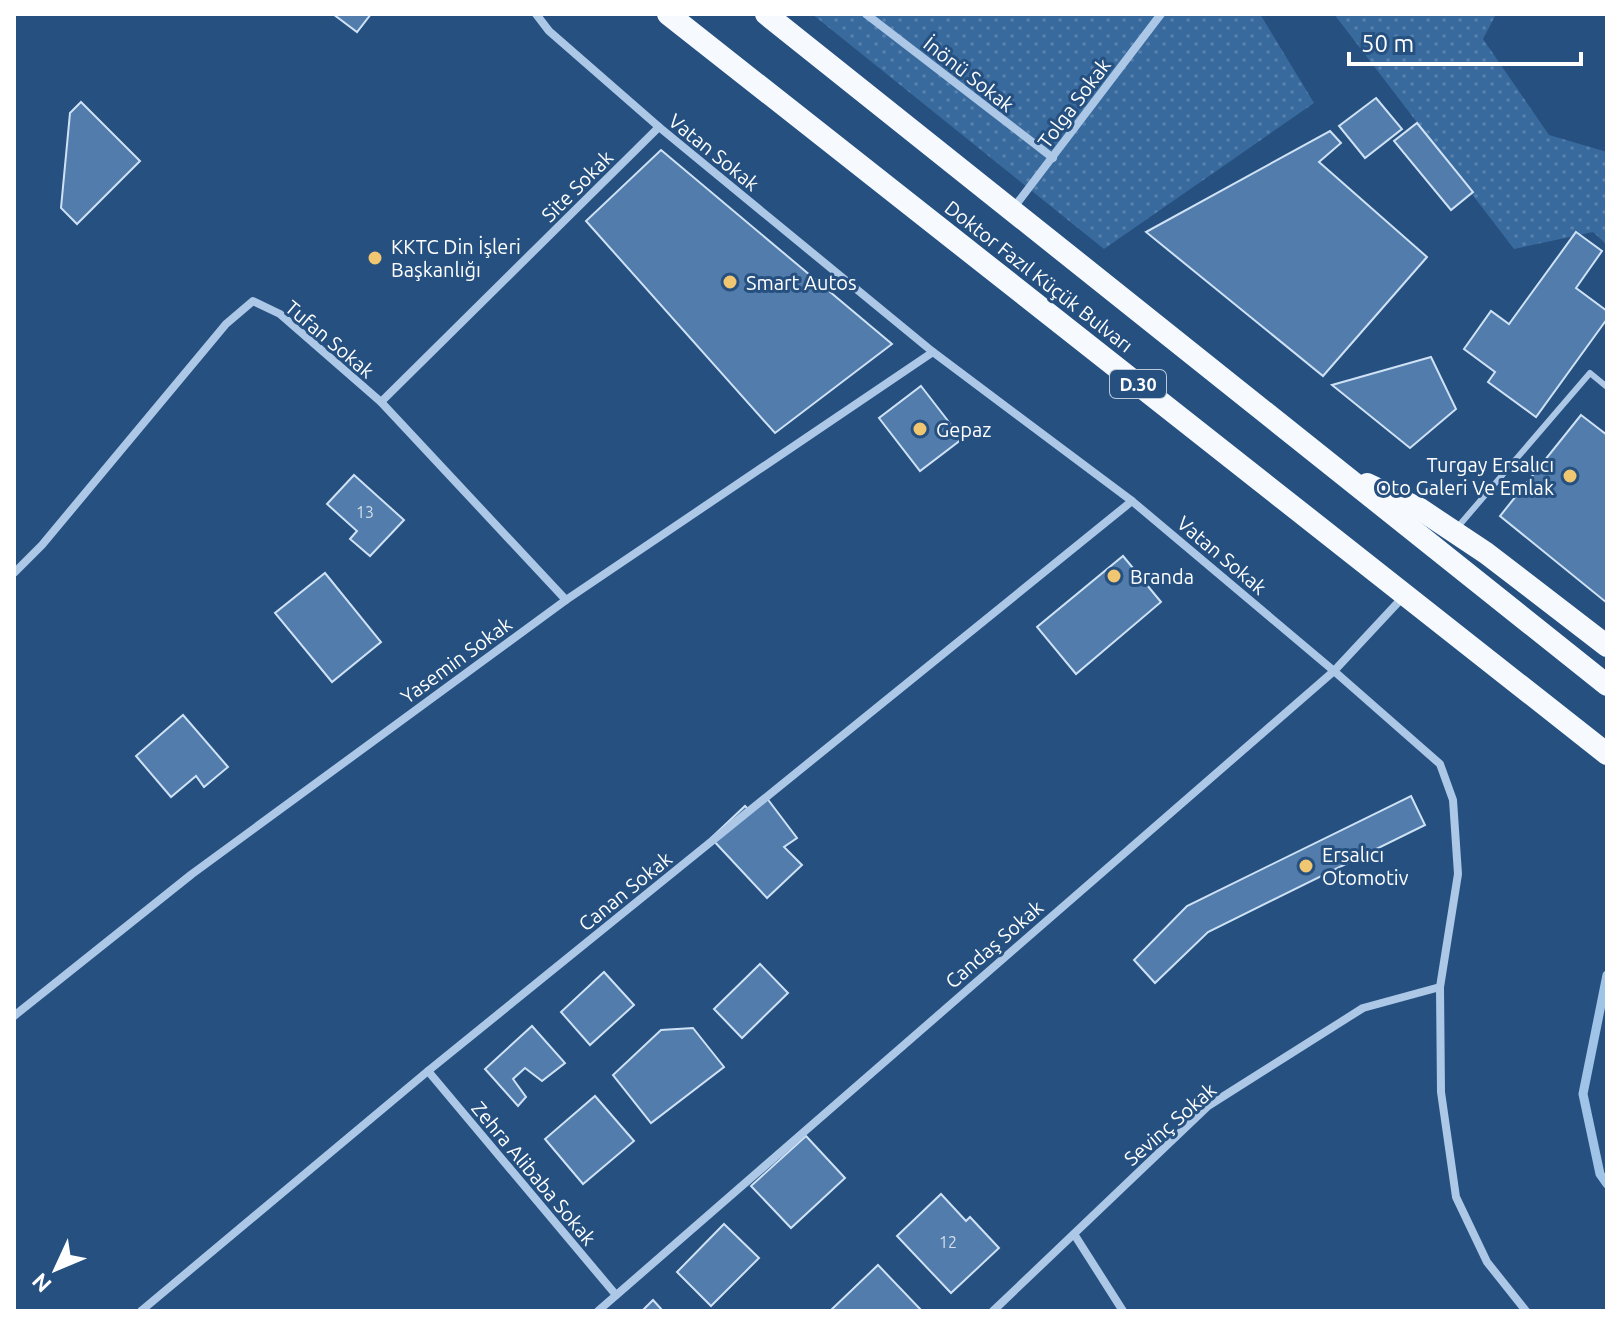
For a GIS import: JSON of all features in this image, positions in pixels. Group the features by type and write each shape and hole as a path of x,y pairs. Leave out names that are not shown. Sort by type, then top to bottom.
{"highway":[{"name":"Doktor Fazıl Küçük Bulvarı","path":"668,14 1607,754"},
{"name":"Doktor Fazıl Küçük Bulvarı","path":"766,14 1607,685"},
{"path":"1330,466 1420,509 1486,553 1607,646"}],"street":[{"name":"Vatan Sokak","path":"536,14 549,31 659,127 933,352 1132,501 1440,764 1453,800 1458,874 1440,987 1441,1092 1456,1197 1487,1262 1526,1311"},
{"name":"İnönü Sokak","path":"866,14 1053,158"},
{"name":"Tolga Sokak","path":"1012,211 1161,14"},
{"name":"Site Sokak","path":"381,402 659,127"},
{"name":"Tufan Sokak","path":"14,573 42,545 226,324 253,301 280,314 381,402 566,600"},
{"name":"Yasemin Sokak","path":"14,1014 192,874 566,600 933,352"},
{"name":"Canan Sokak","path":"141,1311 428,1071 1132,501"},
{"name":"Candaş Sokak","path":"598,1311 1334,671 1405,595"},
{"name":"Sevinç Sokak","path":"993,1311 1208,1106 1363,1008 1440,987"},
{"name":"Zehra Alibaba Sokak","path":"428,1071 616,1295"},
{"path":"1074,1234 1123,1311"}],"lane":[{"path":"1453,531 1590,373 1607,387"}],"shaded area":[{"path":"812,14 1260,14 1314,103 1104,249"},
{"path":"1334,14 1496,14 1483,39 1549,135 1607,152 1607,245 1593,232 1514,249"}],"building":[{"path":"333,14 371,14 357,32"},
{"path":"1376,98 1402,129 1365,158 1339,126"},
{"path":"81,102 140,161 77,224 61,208 70,113"},
{"path":"1417,123 1473,192 1451,210 1394,141"},
{"path":"1330,131 1341,143 1319,162 1427,257 1323,376 1146,232"},
{"name":"Smart Autos","path":"661,150 892,344 775,433 586,221"},
{"path":"1576,232 1602,251 1576,288 1607,311 1607,319 1536,417 1488,382 1495,372 1464,349 1491,311 1509,324"},
{"path":"1431,357 1456,409 1410,448 1332,385"},
{"name":"Gepaz","path":"921,386 962,439 920,471 879,418"},
{"name":"Turgay Ersalıcı Oto Galeri Ve Emlak","path":"1581,415 1607,435 1607,603 1500,516"},
{"path":"354,475 404,520 370,556 350,539 357,531 327,504"},
{"path":"1123,556 1161,602 1076,674 1037,627"},
{"path":"325,573 381,642 332,682 275,613"},
{"path":"183,715 228,767 204,787 196,776 171,797 136,756"},
{"name":"Ersalıcı Otomotiv","path":"1411,796 1425,825 1208,932 1155,983 1134,960 1187,906"},
{"path":"766,797 797,838 784,847 802,865 767,898 711,838 745,806 749,810"},
{"path":"760,964 788,993 742,1038 714,1009"},
{"path":"604,972 634,1005 590,1045 561,1012"},
{"path":"532,1026 565,1063 542,1081 525,1068 513,1079 526,1097 518,1106 485,1069"},
{"path":"693,1028 724,1067 651,1123 613,1075 661,1030"},
{"path":"595,1096 634,1141 583,1184 545,1139"},
{"path":"806,1136 845,1178 791,1228 751,1186"},
{"path":"941,1194 966,1221 970,1217 999,1248 951,1293 897,1236"},
{"path":"724,1224 759,1258 711,1306 677,1272"},
{"path":"878,1265 922,1311 831,1310"},
{"path":"653,1300 663,1311 642,1311"}],"waterway":[{"path":"1607,975 1583,1094 1600,1174 1607,1184"}],"place":[{"name":"KKTC Din İşleri Başkanlığı","path":"375,258"},
{"name":"Smart Autos","path":"730,282"},
{"name":"Gepaz","path":"920,429"},
{"name":"Turgay Ersalıcı Oto Galeri Ve Emlak","path":"1570,476"},
{"name":"Branda","path":"1114,576"},
{"name":"Ersalıcı Otomotiv","path":"1306,866"}]}
